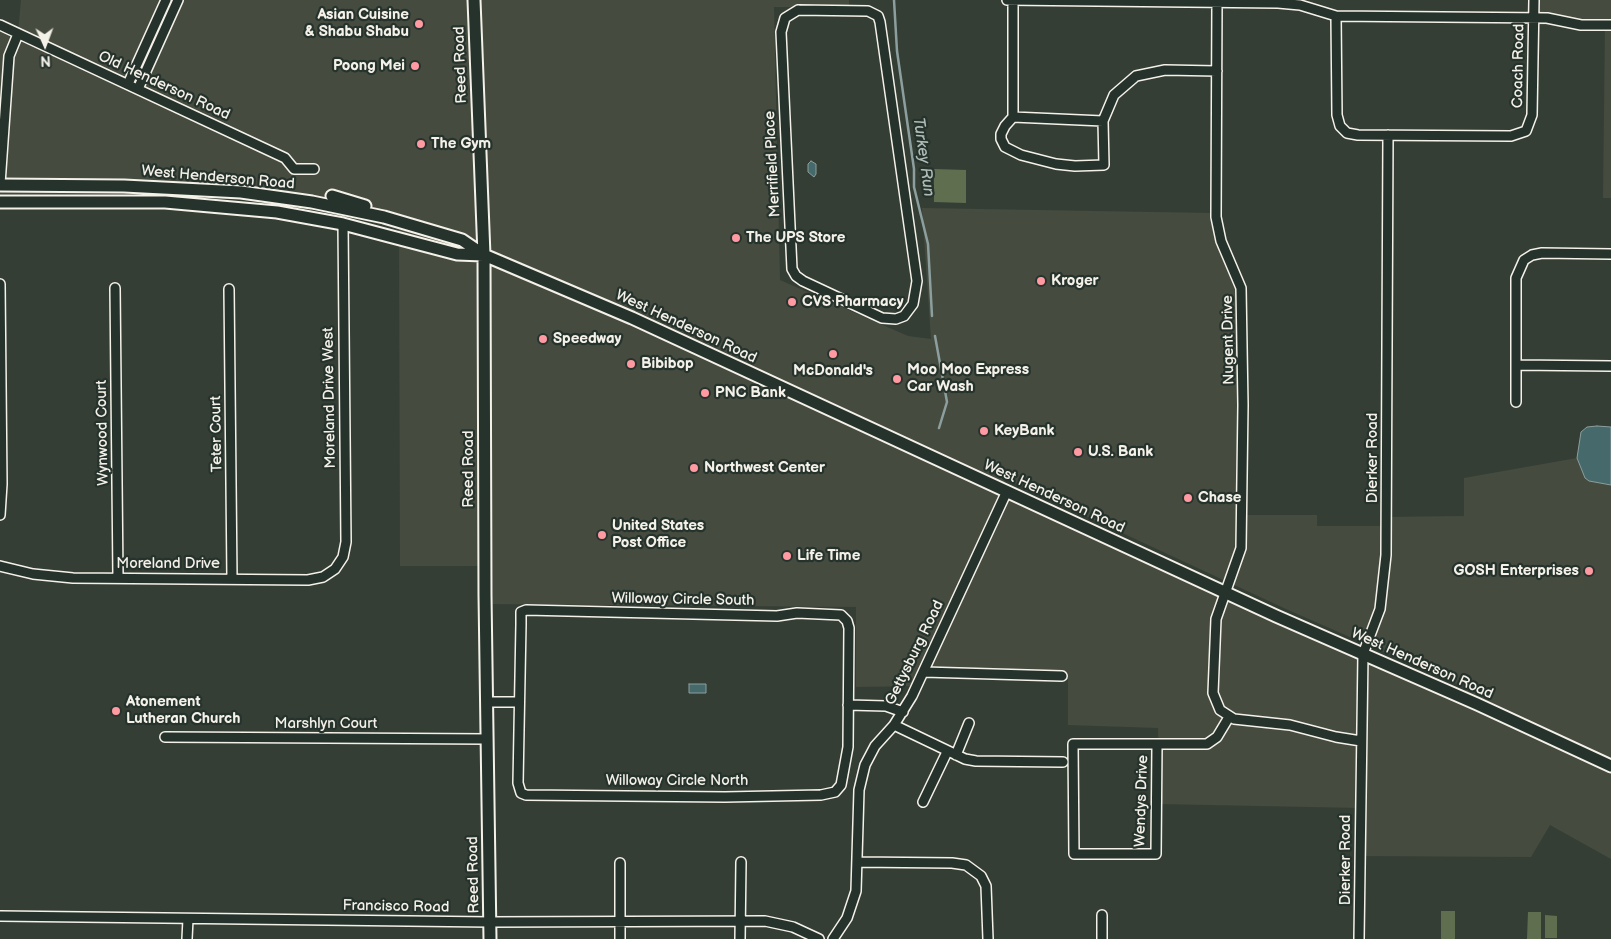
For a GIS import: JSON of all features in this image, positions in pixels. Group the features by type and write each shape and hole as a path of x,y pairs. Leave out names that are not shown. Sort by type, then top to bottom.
{"main road":[{"name":"Reed Road","path":"474,0 484,255 490,939"},
{"name":"West Henderson Road","path":"0,184 213,190 304,201 384,217 462,240 484,255 632,318 1006,491 1611,766"},
{"path":"332,196 336,199 380,209 384,217"},
{"name":"West Henderson Road","path":"0,202 201,204 277,212 343,224 457,254 484,255"}],"street":[{"path":"128,84 166,0"},
{"path":"138,89 178,0"},
{"path":"862,0 862,11"},
{"path":"1007,0 1217,1 1295,4 1336,16 1547,18 1581,25 1611,25"},
{"path":"1013,0 1013,117 1005,126 1001,139 1006,146 1021,155 1075,166 1104,165 1103,121 1114,95 1136,76 1165,70 1217,71"},
{"name":"Coach Road","path":"1388,135 1511,136 1526,131 1532,115 1534,0"},
{"name":"Nugent Drive","path":"1217,1 1216,217 1221,241 1236,272 1243,303 1243,528 1239,557 1225,591"},
{"name":"Merrifield Place","path":"798,10 862,11 873,12 880,22 916,274 917,289 913,304 904,316 893,319 882,318 803,281 794,273 791,265 782,22 789,14 798,10"},
{"path":"1336,16 1337,116 1340,126 1347,133 1388,135"},
{"name":"Old Henderson Road","path":"0,25 285,158 294,169 314,169"},
{"path":"0,184 9,56 18,34"},
{"path":"1013,117 1103,121"},
{"name":"Dierker Road","path":"1359,939 1363,654 1380,609 1385,576 1388,135"},
{"name":"Moreland Drive West","path":"335,569 343,557 346,542 343,224"},
{"path":"1516,402 1516,278 1524,260 1532,254 1542,253 1611,254"},
{"path":"0,284 0,515"},
{"name":"Wynwood Court","path":"115,288 118,578"},
{"name":"Teter Court","path":"229,289 232,579"},
{"path":"1516,365 1611,366"},
{"name":"Gettysburg Road","path":"832,939 851,909 856,891 860,783 865,765 875,746 903,712 924,672 1006,491"},
{"name":"Moreland Drive","path":"0,566 53,577 308,580 323,577 335,569"},
{"path":"1225,591 1216,619 1214,693 1220,710 1229,717 1290,725 1336,737 1361,741"},
{"name":"Willoway Circle South","path":"519,702 521,612 553,610 777,616 797,613 841,615 847,621 849,628 848,705"},
{"path":"924,672 1062,676"},
{"path":"487,702 519,702"},
{"name":"Willoway Circle North","path":"519,702 518,784 521,793 526,795 619,794 671,797 821,795 835,792 841,785 846,763 848,705"},
{"path":"848,705 886,706 903,712"},
{"name":"Wendys Drive","path":"1157,745 1156,854 1074,854 1074,744 1207,744 1217,737 1229,717"},
{"path":"924,802 969,723"},
{"path":"894,725 952,753 976,761 1063,762"},
{"name":"Marshlyn Court","path":"165,737 487,739"},
{"path":"740,939 741,862"},
{"path":"857,862 960,863 974,870 983,879 988,894 988,939"},
{"path":"620,863 620,939"},
{"path":"1102,915 1102,939"},
{"name":"Francisco Road","path":"0,916 490,922 740,921 778,923 793,927 819,939"},
{"path":"188,919 188,939"}],"shaded area":[{"path":"21,0 849,0 849,7 774,7 780,280 908,336 931,339 922,208 1210,213 1213,233 1234,279 1238,293 1237,515 1317,515 1317,526 1386,526 1386,517 1464,516 1464,478 1577,458 1585,478 1589,481 1611,485 1611,859 1550,825 1531,857 1360,856 1360,808 1160,804 1158,728 1068,725 1068,675 924,672 917,686 856,687 856,607 485,604 485,566 400,566 399,224 312,202 147,195 0,194 0,26 18,33","holes":["1006,479 1286,609 1464,687 1465,698 1007,491 952,609 946,609"]},
{"path":"1533,0 1611,0 1611,198 1603,198 1605,26 1533,25"}],"green space":[{"path":"934,169 966,170 966,203 934,202"},
{"path":"1441,911 1455,911 1455,939 1441,939"},
{"path":"1528,912 1541,912 1541,939 1527,939"},
{"path":"1545,915 1557,916 1557,938 1545,938"}],"water":[{"path":"811,161 816,164 816,174 814,177 808,172 808,164"},
{"path":"1587,427 1611,427 1611,485 1589,481 1585,478 1577,458 1581,432"},
{"path":"689,684 706,684 706,693 689,693"}],"waterway":[{"name":"Turkey Run","path":"894,0 897,51 914,169 914,187 928,244 932,316"},
{"name":"Turkey Run","path":"935,336 947,402 939,428"}],"place":[{"name":"Asian Cuisine & Shabu Shabu","path":"419,24"},
{"name":"Poong Mei","path":"415,66"},
{"name":"The Gym","path":"421,144"},
{"name":"The UPS Store","path":"736,238"},
{"name":"Kroger","path":"1041,281"},
{"name":"CVS Pharmacy","path":"792,302"},
{"name":"Speedway","path":"543,339"},
{"name":"McDonald's","path":"833,354"},
{"name":"Bibibop","path":"631,364"},
{"name":"Moo Moo Express Car Wash","path":"897,379"},
{"name":"PNC Bank","path":"705,393"},
{"name":"KeyBank","path":"984,431"},
{"name":"U.S. Bank","path":"1078,452"},
{"name":"Northwest Center","path":"694,468"},
{"name":"Chase","path":"1188,498"},
{"name":"United States Post Office","path":"602,535"},
{"name":"Life Time","path":"787,556"},
{"name":"GOSH Enterprises","path":"1589,571"},
{"name":"Atonement Lutheran Church","path":"116,711"}]}
